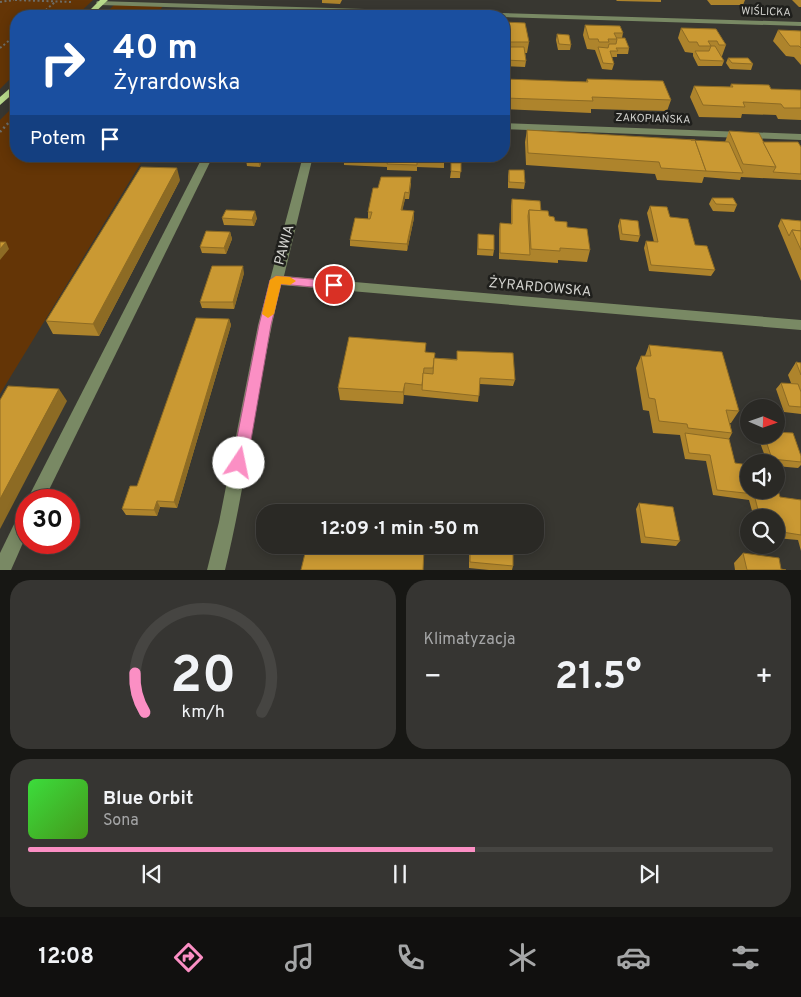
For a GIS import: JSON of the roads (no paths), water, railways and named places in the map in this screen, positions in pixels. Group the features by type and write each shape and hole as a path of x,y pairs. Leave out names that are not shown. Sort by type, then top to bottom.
{"main road":[{"path":"0,102 10,92"}],"street":[{"name":"WIŚLICKA","path":"102,2 265,10"},
{"name":"WIŚLICKA","path":"510,18 801,24"},
{"name":"ZAKOPIAŃSKA","path":"510,126 801,137"},
{"path":"41,489 205,162"},
{"name":"PAWIA","path":"216,570 228,522 265,325 306,162"},
{"name":"ŻYRARDOWSKA","path":"276,280 801,325"},
{"path":"0,570 15,540"}]}
